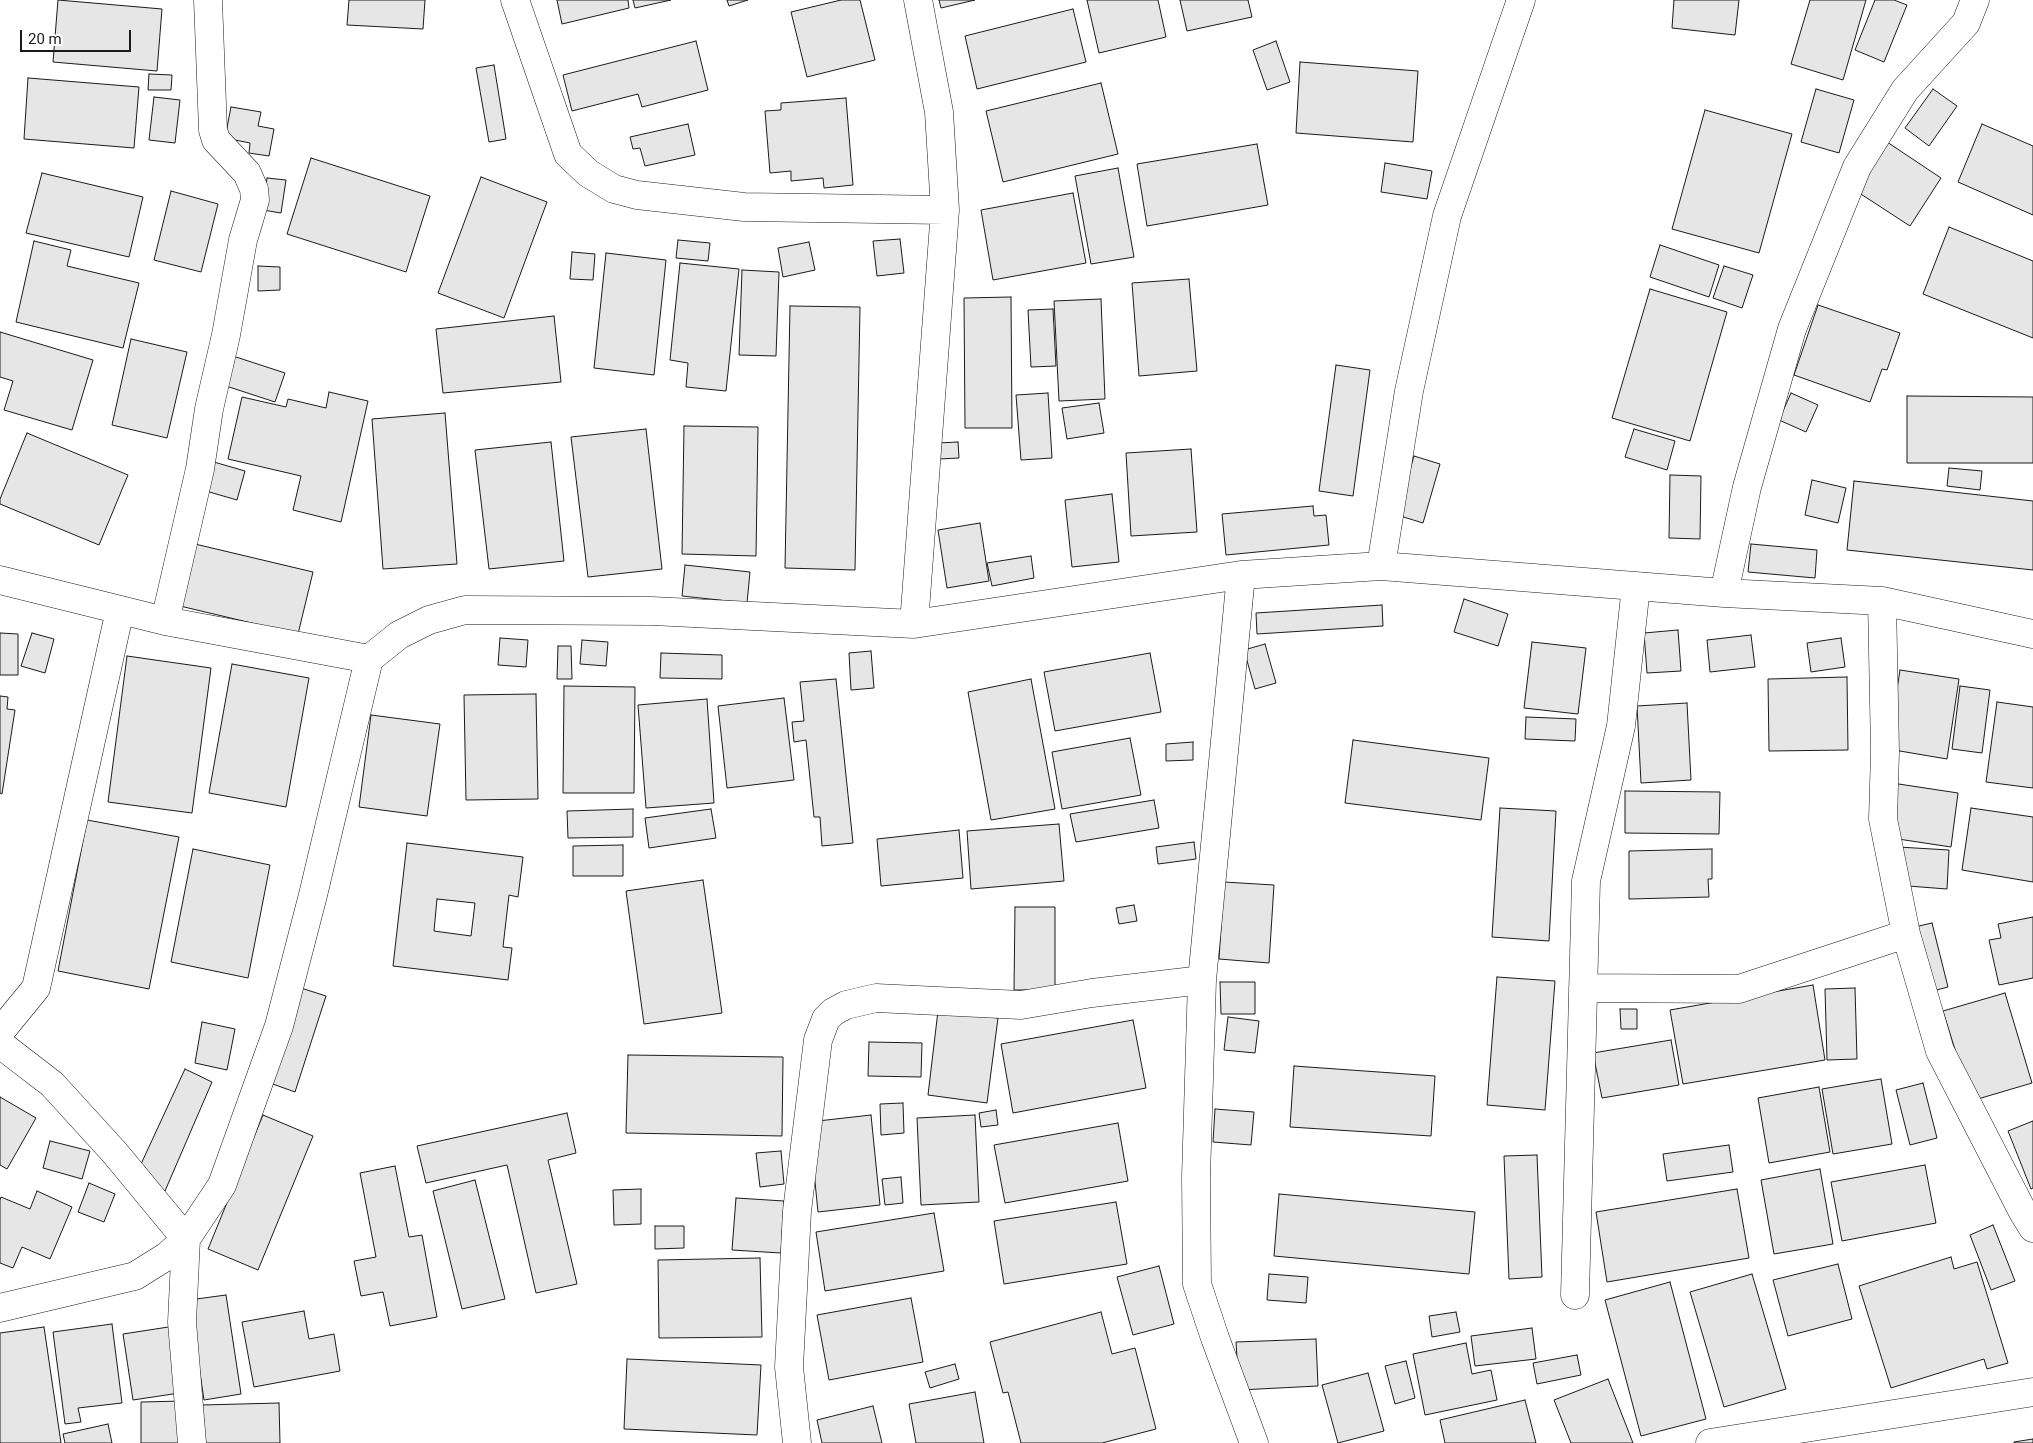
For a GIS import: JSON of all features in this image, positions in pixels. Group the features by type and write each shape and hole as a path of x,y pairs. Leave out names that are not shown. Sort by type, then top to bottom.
{"street":[{"path":"165,622 200,469 209,409 226,335 243,240 255,200 254,189 247,173 216,140 213,130 208,0"},
{"path":"515,0 568,154 588,173 614,190 637,195 744,207 945,210"},
{"path":"914,624 945,210 939,112 918,0"},
{"path":"1381,566 1409,391 1447,216 1521,0"},
{"path":"1724,593 1747,487 1792,329 1857,167 1905,90 1966,24 1975,0"},
{"path":"0,1308 134,1276 167,1256 186,1239 222,1185 279,1026 313,895 369,659 399,635 429,620 466,610 652,611 914,624 1241,575 1381,566 1724,593 1882,601 2033,634"},
{"path":"1241,575 1202,980 1196,1177 1197,1284 1254,1443"},
{"path":"0,580 165,622 369,659"},
{"path":"1575,1296 1586,881 1621,726 1636,586"},
{"path":"1882,601 1885,752 1883,819 1906,934 1940,1051 2033,1228"},
{"path":"0,1032 36,988 120,610"},
{"path":"1583,988 1739,988 1906,934"},
{"path":"796,1443 789,1368 797,1211 818,1040 826,1019 833,1012 846,1005 876,998 1021,1005 1092,993 1202,980"},
{"path":"0,1044 52,1084 115,1153 186,1239 182,1322 192,1443"},
{"path":"1710,1443 2033,1392"}],"building":[{"path":"58,0 162,9 157,71 53,62"},
{"path":"349,0 425,0 423,29 347,25"},
{"path":"557,0 628,0 629,8 562,24"},
{"path":"633,0 671,0 635,8"},
{"path":"727,0 748,0 729,6"},
{"path":"841,0 860,0 875,60 807,77 791,12"},
{"path":"939,0 975,0 941,8"},
{"path":"1087,0 1158,0 1166,37 1099,53"},
{"path":"1180,0 1248,0 1252,17 1187,31"},
{"path":"1674,0 1739,0 1735,35 1672,28"},
{"path":"1810,0 1866,0 1843,80 1791,64"},
{"path":"1875,0 1894,0 1907,5 1884,62 1855,50"},
{"path":"1073,9 1086,62 977,89 965,36"},
{"path":"696,41 708,90 642,107 638,94 572,111 563,75"},
{"path":"1276,41 1290,82 1267,90 1253,50"},
{"path":"1300,62 1418,71 1413,142 1296,133"},
{"path":"494,65 506,139 489,142 476,68"},
{"path":"149,74 172,75 171,90 148,90"},
{"path":"28,78 139,87 134,148 24,139"},
{"path":"1101,83 1118,154 1003,182 986,111"},
{"path":"1816,89 1854,100 1839,153 1801,142"},
{"path":"1933,89 1957,106 1929,146 1905,128"},
{"path":"154,97 180,100 175,143 149,140"},
{"path":"846,98 853,185 824,188 823,178 791,181 791,171 770,173 765,111 781,110 781,103"},
{"path":"231,107 261,112 258,126 274,129 269,156 249,153 250,143 225,138"},
{"path":"1705,110 1792,134 1759,253 1672,229"},
{"path":"688,124 695,155 645,166 640,148 633,149 630,137"},
{"path":"1982,124 2033,146 2033,215 1958,182"},
{"path":"1881,138 1941,178 1910,226 1850,187"},
{"path":"1257,144 1268,205 1147,226 1137,164"},
{"path":"311,158 430,196 406,272 287,234"},
{"path":"1385,163 1432,171 1427,199 1381,192"},
{"path":"1118,168 1134,257 1091,264 1075,176"},
{"path":"42,173 143,197 129,257 26,233"},
{"path":"481,177 547,202 504,318 438,293"},
{"path":"267,178 286,180 281,213 263,210"},
{"path":"171,191 218,204 201,272 154,260"},
{"path":"1073,193 1086,263 993,280 981,210"},
{"path":"1949,227 2033,261 2033,338 1923,294"},
{"path":"900,239 904,273 877,276 873,241"},
{"path":"678,240 710,243 708,261 676,258"},
{"path":"34,241 71,250 67,266 139,283 123,348 16,322"},
{"path":"809,242 815,270 783,277 778,248"},
{"path":"1660,245 1719,265 1709,297 1650,277"},
{"path":"572,252 595,254 593,280 570,279"},
{"path":"606,253 666,260 654,375 594,368"},
{"path":"680,263 739,269 726,391 686,387 688,363 670,360"},
{"path":"258,266 280,267 280,290 258,291"},
{"path":"1724,266 1753,275 1742,308 1713,298"},
{"path":"742,270 779,272 776,356 739,355"},
{"path":"1189,279 1197,371 1139,376 1132,283"},
{"path":"1650,289 1727,312 1690,441 1612,418"},
{"path":"1011,297 1012,428 965,428 964,298"},
{"path":"1101,299 1105,399 1059,401 1054,301"},
{"path":"1818,305 1900,333 1887,370 1882,369 1870,402 1794,375"},
{"path":"790,306 860,307 855,570 785,568"},
{"path":"1053,309 1056,366 1031,367 1028,310"},
{"path":"554,316 561,382 443,393 436,329"},
{"path":"0,332 93,360 72,430 4,410 13,381 0,377"},
{"path":"131,339 187,352 167,438 112,425"},
{"path":"233,356 285,373 275,402 223,385"},
{"path":"1336,365 1370,370 1353,496 1319,491"},
{"path":"329,392 368,401 341,522 293,510 301,476 228,459 242,397 286,407 288,399 326,408"},
{"path":"1048,393 1052,458 1021,460 1016,395"},
{"path":"1791,393 1818,405 1806,432 1779,420"},
{"path":"1907,396 2033,397 2033,463 1907,463"},
{"path":"1099,403 1104,433 1067,439 1062,408"},
{"path":"445,413 457,564 383,569 372,419"},
{"path":"684,426 758,427 756,556 682,554"},
{"path":"646,429 662,569 588,577 571,437"},
{"path":"1634,429 1675,441 1667,470 1625,457"},
{"path":"27,433 128,475 99,545 0,504 0,499"},
{"path":"551,442 564,561 489,569 475,450"},
{"path":"958,442 959,458 939,459 938,443"},
{"path":"1191,449 1197,532 1131,536 1126,453"},
{"path":"1414,456 1440,464 1423,523 1397,515"},
{"path":"207,460 245,471 237,500 199,489"},
{"path":"1949,468 1982,471 1980,490 1947,486"},
{"path":"1670,475 1701,476 1700,539 1669,538"},
{"path":"1812,480 1846,488 1838,523 1805,515"},
{"path":"1854,481 2033,501 2033,570 1847,550"},
{"path":"1112,494 1119,562 1072,567 1065,500"},
{"path":"1313,506 1314,516 1326,515 1329,545 1226,555 1222,514"},
{"path":"980,523 989,581 947,588 938,530"},
{"path":"195,544 313,572 298,634 180,606"},
{"path":"1751,544 1817,550 1815,578 1748,572"},
{"path":"1031,556 1034,578 992,586 987,563"},
{"path":"685,565 750,572 747,603 682,596"},
{"path":"1464,599 1508,614 1498,646 1454,632"},
{"path":"1382,605 1383,626 1257,634 1256,613"},
{"path":"1678,630 1681,671 1647,673 1644,633"},
{"path":"0,633 18,634 18,675 0,675"},
{"path":"32,633 54,639 45,673 21,666"},
{"path":"1751,635 1755,667 1710,672 1707,640"},
{"path":"500,638 528,640 526,667 498,665"},
{"path":"1841,638 1845,667 1811,672 1807,643"},
{"path":"582,640 608,642 606,666 580,664"},
{"path":"1532,642 1586,648 1578,714 1524,708"},
{"path":"1265,644 1276,683 1255,689 1244,650"},
{"path":"558,646 571,646 572,679 557,679"},
{"path":"871,651 874,688 851,690 849,653"},
{"path":"661,653 722,655 722,679 660,678"},
{"path":"1150,653 1161,712 1055,731 1044,672"},
{"path":"127,656 211,668 192,813 108,802"},
{"path":"232,664 309,678 286,807 209,793"},
{"path":"1900,670 1959,679 1947,759 1888,749"},
{"path":"1847,677 1848,750 1769,751 1768,679"},
{"path":"836,679 853,843 822,846 820,817 814,817 806,740 794,742 792,722 804,721 800,682"},
{"path":"1031,679 1055,809 991,820 968,692"},
{"path":"564,686 635,687 634,793 563,793"},
{"path":"1960,686 1990,690 1982,753 1952,749"},
{"path":"536,694 538,799 466,800 464,695"},
{"path":"0,696 8,697 7,709 15,710 2,794 0,793"},
{"path":"784,698 794,780 727,788 718,706"},
{"path":"707,699 714,803 646,808 638,705"},
{"path":"1997,702 2033,707 2033,788 1986,782"},
{"path":"1687,703 1691,780 1641,783 1637,706"},
{"path":"371,715 440,724 427,816 359,807"},
{"path":"1526,717 1576,719 1575,741 1525,739"},
{"path":"1130,738 1141,795 1062,809 1052,752"},
{"path":"1353,740 1489,758 1481,820 1345,803"},
{"path":"1193,742 1193,760 1166,761 1166,744"},
{"path":"1892,783 1958,793 1951,847 1885,837"},
{"path":"1625,791 1720,792 1719,834 1625,833"},
{"path":"1154,800 1159,828 1076,842 1070,814"},
{"path":"1500,808 1556,811 1549,941 1492,937"},
{"path":"1971,808 2033,817 2033,882 1962,870"},
{"path":"633,809 633,837 568,838 567,811"},
{"path":"711,809 716,838 649,848 645,818"},
{"path":"87,820 179,837 149,989 58,971"},
{"path":"1059,824 1064,881 971,889 967,831"},
{"path":"959,830 963,878 881,886 877,839"},
{"path":"1194,842 1196,859 1158,864 1156,847"},
{"path":"407,843 523,857 518,897 509,895 503,947 512,948 508,980 393,966","holes":["437,899 475,903 471,936 434,931"]},
{"path":"623,845 623,876 573,876 573,846"},
{"path":"1898,847 1949,850 1947,889 1895,885"},
{"path":"193,849 270,865 248,978 171,962"},
{"path":"1712,849 1712,879 1708,879 1709,897 1629,899 1629,851"},
{"path":"703,880 722,1013 644,1024 626,891"},
{"path":"1224,882 1274,885 1269,963 1219,959"},
{"path":"1134,905 1137,921 1119,924 1116,908"},
{"path":"1015,907 1055,907 1055,990 1014,990"},
{"path":"2033,917 2033,978 1999,985 1989,940 2001,938 1998,924"},
{"path":"1932,923 1948,987 1925,993 1910,928"},
{"path":"1497,977 1555,981 1545,1110 1487,1105"},
{"path":"1220,982 1255,982 1255,1014 1221,1014"},
{"path":"1813,985 1825,1060 1683,1084 1670,1010"},
{"path":"301,988 326,996 295,1092 270,1083"},
{"path":"1855,988 1857,1059 1827,1060 1825,989"},
{"path":"2005,993 2032,1083 1971,1101 1943,1011"},
{"path":"1620,1009 1637,1009 1637,1029 1621,1029"},
{"path":"938,1011 998,1018 987,1103 928,1095"},
{"path":"1228,1017 1259,1021 1255,1053 1224,1050"},
{"path":"1133,1020 1146,1088 1013,1113 1001,1044"},
{"path":"202,1022 235,1029 227,1070 195,1063"},
{"path":"1671,1040 1679,1085 1602,1098 1593,1053"},
{"path":"869,1042 922,1043 921,1077 868,1076"},
{"path":"628,1055 783,1057 782,1136 626,1133"},
{"path":"1294,1066 1435,1076 1431,1136 1290,1127"},
{"path":"185,1069 212,1082 165,1191 135,1177"},
{"path":"1881,1079 1892,1144 1833,1154 1822,1089"},
{"path":"1923,1083 1937,1138 1910,1145 1896,1090"},
{"path":"1819,1087 1830,1152 1769,1163 1758,1098"},
{"path":"0,1097 36,1118 7,1169 0,1165"},
{"path":"903,1103 904,1133 881,1135 880,1104"},
{"path":"1215,1109 1254,1112 1251,1145 1213,1142"},
{"path":"996,1110 998,1125 981,1127 979,1113"},
{"path":"567,1113 576,1153 548,1160 577,1284 536,1293 507,1165 426,1183 417,1146"},
{"path":"263,1115 313,1136 258,1270 208,1249"},
{"path":"871,1115 880,1205 818,1212 809,1122"},
{"path":"975,1115 979,1202 921,1205 917,1118"},
{"path":"2033,1121 2033,1188 2031,1189 2008,1131"},
{"path":"1118,1123 1128,1181 1005,1203 994,1145"},
{"path":"50,1141 90,1151 82,1179 43,1168"},
{"path":"1729,1145 1733,1172 1667,1181 1663,1154"},
{"path":"781,1151 784,1184 760,1187 756,1153"},
{"path":"1537,1155 1542,1277 1509,1279 1504,1156"},
{"path":"1925,1165 1936,1223 1842,1241 1831,1182"},
{"path":"395,1166 409,1237 422,1235 437,1317 390,1326 383,1292 361,1296 354,1261 376,1257 360,1173"},
{"path":"1820,1169 1833,1244 1774,1254 1761,1180"},
{"path":"901,1177 903,1203 885,1205 882,1179"},
{"path":"475,1180 505,1299 462,1309 433,1191"},
{"path":"89,1183 115,1194 104,1222 78,1212"},
{"path":"641,1189 641,1224 614,1225 613,1190"},
{"path":"1737,1189 1749,1258 1607,1282 1596,1212"},
{"path":"37,1191 72,1207 50,1259 22,1247 13,1268 0,1263 1,1197 30,1209"},
{"path":"1279,1194 1475,1212 1469,1274 1274,1256"},
{"path":"736,1198 784,1201 781,1253 732,1250"},
{"path":"1116,1202 1127,1264 1004,1284 994,1221"},
{"path":"934,1213 944,1271 825,1291 816,1232"},
{"path":"1993,1225 2015,1281 1991,1290 1970,1235"},
{"path":"655,1226 684,1226 684,1248 655,1249"},
{"path":"1951,1257 1954,1269 1977,1262 2008,1363 1987,1369 1984,1359 1891,1388 1859,1286"},
{"path":"760,1258 762,1337 659,1338 658,1260"},
{"path":"1838,1264 1852,1319 1788,1336 1773,1280"},
{"path":"1159,1266 1174,1324 1133,1335 1117,1277"},
{"path":"1269,1274 1308,1277 1306,1303 1267,1300"},
{"path":"1752,1274 1786,1389 1724,1407 1690,1292"},
{"path":"1670,1282 1706,1419 1641,1436 1605,1300"},
{"path":"226,1295 241,1394 204,1400 189,1300"},
{"path":"911,1298 923,1362 829,1380 817,1315"},
{"path":"304,1311 309,1339 334,1334 340,1371 254,1387 242,1322"},
{"path":"1101,1312 1112,1354 1135,1348 1156,1429 1102,1443 1021,1443 1008,1392 1003,1393 990,1342"},
{"path":"1456,1312 1460,1332 1432,1337 1429,1316"},
{"path":"112,1324 122,1403 78,1408 81,1422 65,1424 53,1332"},
{"path":"175,1326 186,1392 133,1400 123,1334"},
{"path":"44,1327 61,1443 0,1443 0,1333"},
{"path":"1532,1328 1536,1359 1475,1366 1471,1336"},
{"path":"1316,1339 1318,1386 1239,1390 1236,1342"},
{"path":"1466,1343 1472,1374 1491,1370 1497,1400 1425,1415 1413,1354"},
{"path":"1577,1355 1581,1375 1537,1384 1533,1363"},
{"path":"627,1359 761,1365 757,1435 624,1429"},
{"path":"1406,1361 1415,1398 1395,1404 1385,1366"},
{"path":"955,1364 959,1379 930,1388 925,1372"},
{"path":"1368,1373 1384,1431 1338,1443 1322,1385"},
{"path":"1608,1379 1633,1443 1571,1443 1554,1400"},
{"path":"975,1392 984,1443 916,1443 909,1404"},
{"path":"1525,1400 1536,1443 1445,1443 1440,1420"},
{"path":"183,1401 183,1443 141,1443 141,1402"},
{"path":"279,1403 280,1443 204,1443 202,1405"},
{"path":"873,1406 882,1443 822,1443 817,1420"},
{"path":"108,1424 112,1443 65,1443 63,1434"},
{"path":"2033,1439 2033,1443 2014,1443 2014,1442"}]}
